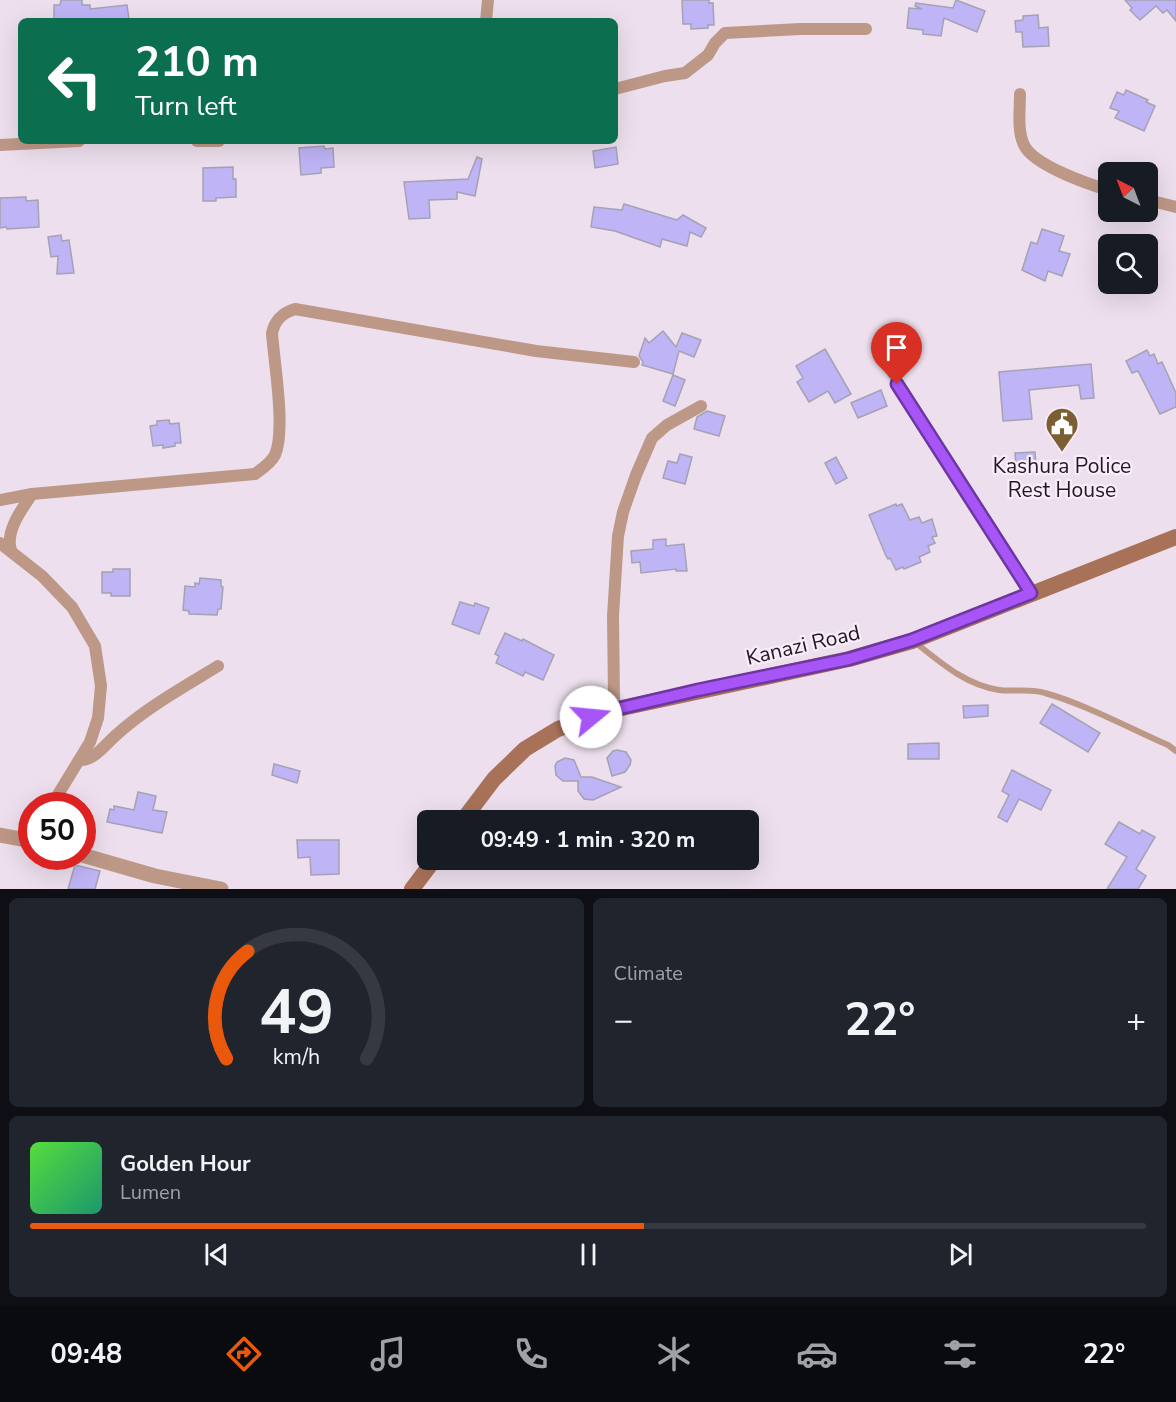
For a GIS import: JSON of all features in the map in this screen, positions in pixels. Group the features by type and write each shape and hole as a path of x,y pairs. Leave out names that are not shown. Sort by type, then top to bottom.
{"main road":[{"name":"Kanazi Road","path":"471,810 494,779 525,749 558,729 608,711 849,659 912,640 1176,537"},
{"path":"412,889 426,870"}],"street":[{"path":"486,18 488,0"},
{"path":"618,87 664,76 685,74 708,55 725,33 800,29 866,29"},
{"path":"1020,94 1020,126 1024,146 1035,159 1098,187"},
{"path":"0,145 20,144"},
{"path":"1158,202 1176,207"},
{"path":"0,500 32,494 255,474 275,456 278,441 280,408 272,333 274,324 284,313 295,309 525,349 634,362"},
{"path":"608,711 614,698 613,616 618,536 623,512 652,438 667,425 701,406"},
{"path":"11,550 9,543 11,532 32,494"},
{"path":"0,543 42,576 72,607 95,646 101,686 98,717 90,742 60,792"},
{"path":"80,760 95,755 149,709 218,666"},
{"path":"0,835 18,838"},
{"path":"96,859 155,876 221,889"}],"lane":[{"path":"874,349 1031,593"},
{"path":"912,640 974,685 1000,690 1042,692 1076,704 1168,745 1176,751"}],"building":[{"path":"61,0 82,0 82,5 90,5 90,9 127,5 129,18 54,18 54,5 60,5"},
{"path":"682,0 709,0 709,3 713,3 714,25 708,25 708,28 691,29 691,24 683,24"},
{"path":"956,0 985,11 977,32 944,18 941,36 923,34 923,30 907,28 909,8 922,9 915,6 916,3 953,8"},
{"path":"1125,0 1176,0 1176,21 1167,10 1163,13 1156,6 1140,20 1130,10 1132,8"},
{"path":"1038,15 1039,28 1048,27 1049,46 1023,47 1022,32 1016,32 1015,21 1023,20 1023,16"},
{"path":"1126,90 1148,100 1146,102 1155,106 1144,131 1115,118 1119,111 1110,108 1117,92 1124,95"},
{"path":"324,146 325,149 333,148 334,167 321,168 321,173 301,175 299,148"},
{"path":"616,147 618,164 595,168 593,151"},
{"path":"477,157 482,159 475,196 457,192 457,199 429,200 430,218 409,219 404,182 468,179"},
{"path":"233,167 236,197 203,201 203,168"},
{"path":"26,197 26,201 38,200 39,227 0,228 0,198"},
{"path":"624,204 677,220 683,215 706,228 701,237 690,232 687,246 662,239 660,247 615,231 591,227 594,207 622,210"},
{"path":"1042,229 1064,236 1059,251 1070,254 1062,276 1048,271 1045,281 1022,270 1031,242 1037,244"},
{"path":"61,235 62,241 69,240 74,273 57,274 58,256 51,257 48,237"},
{"path":"663,331 676,347 682,333 701,340 694,357 679,351 673,374 642,365 643,362 639,356 645,338 649,343"},
{"path":"825,349 851,394 835,403 828,391 809,402 797,382 803,378 796,366"},
{"path":"1147,350 1150,356 1154,354 1158,364 1162,362 1176,393 1176,407 1160,414 1138,371 1132,373 1126,361"},
{"path":"1091,364 1094,398 1081,399 1079,385 1029,390 1032,419 1003,421 999,372"},
{"path":"673,375 685,380 675,406 663,401"},
{"path":"881,390 887,406 858,418 851,403"},
{"path":"707,411 725,416 719,436 694,429 697,417"},
{"path":"169,420 170,424 179,423 181,443 163,448 163,445 153,446 150,426 157,425 157,421"},
{"path":"1035,452 1036,465 1016,466 1015,453"},
{"path":"680,454 692,457 685,484 663,478 668,461 677,463"},
{"path":"836,457 847,478 836,484 825,463"},
{"path":"896,504 897,506 902,504 910,520 919,517 922,523 932,519 937,536 932,537 935,543 928,546 930,552 919,557 921,562 896,570 890,558 886,556 869,515"},
{"path":"666,539 666,546 684,544 687,571 676,571 676,569 641,573 640,562 632,563 631,551 653,549 653,540"},
{"path":"113,569 130,569 130,596 111,596 111,593 102,593 102,572 113,572"},
{"path":"200,578 221,580 223,587 221,609 218,609 217,615 189,614 189,611 183,610 185,586 195,587 195,583 199,584"},
{"path":"460,602 474,606 475,603 489,608 479,634 452,624"},
{"path":"505,633 522,641 523,639 554,655 543,680 525,672 523,676 496,663 499,656 495,654"},
{"path":"1052,704 1100,733 1088,752 1040,723"},
{"path":"988,705 988,716 964,718 963,706"},
{"path":"939,743 939,759 908,759 908,744"},
{"path":"617,750 626,752 631,760 625,772 612,776 607,758"},
{"path":"565,758 574,760 581,777 592,777 621,787 593,800 584,799 578,791 578,781 563,781 556,775 557,762"},
{"path":"274,764 300,771 297,783 272,775"},
{"path":"1012,770 1051,790 1041,810 1019,799 1007,822 998,817 1009,795 1002,791"},
{"path":"138,792 156,796 153,810 167,812 162,833 107,822 110,809 114,810 114,806 134,810"},
{"path":"1119,822 1140,834 1142,830 1155,837 1136,869 1146,876 1138,889 1107,889 1127,857 1105,844"},
{"path":"297,840 339,840 339,874 311,875 310,857 298,858"},
{"path":"74,870 100,871 95,889 68,889"}],"place":[{"name":"Kashura Police Rest House","path":"1062,453"}],"route":[{"path":"591,717 698,690 849,659 912,640 1031,593 897,384"}]}
